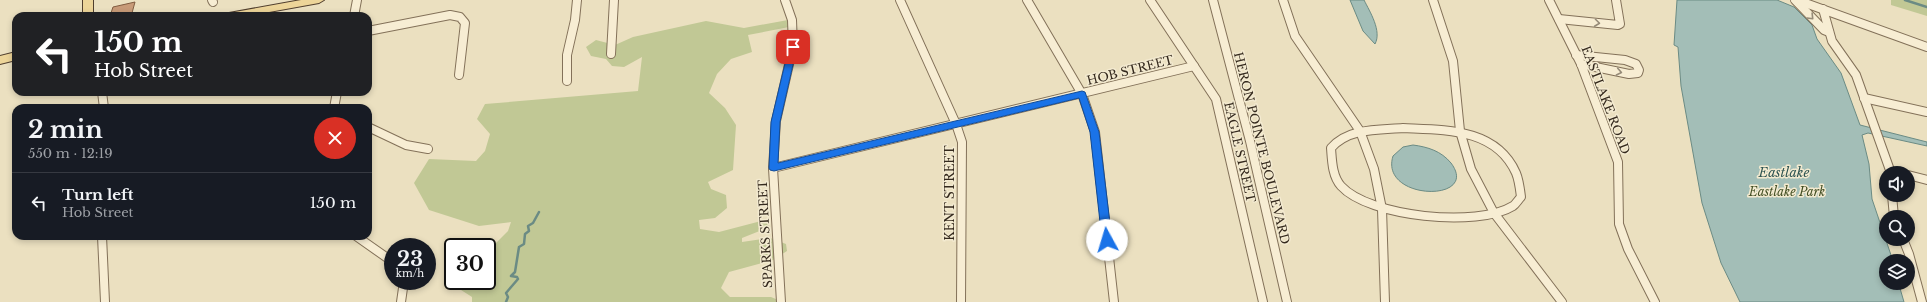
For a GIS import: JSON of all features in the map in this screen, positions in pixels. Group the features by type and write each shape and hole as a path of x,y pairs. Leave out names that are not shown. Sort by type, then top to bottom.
{"main road":[{"path":"88,0 88,12"},
{"path":"252,12 319,0"},
{"path":"0,60 12,57"}],"street":[{"path":"355,12 357,0"},
{"path":"567,81 567,55 575,20 577,0"},
{"path":"611,54 614,0"},
{"name":"SPARKS STREET","path":"781,302 774,168 776,122 793,47 792,20 785,0"},
{"name":"KENT STREET","path":"900,0 956,124 962,142 961,302"},
{"path":"1027,0 1082,94 1095,132 1114,302"},
{"name":"EAGLE STREET","path":"1150,0 1216,99 1263,302"},
{"name":"HERON POINTE BOULEVARD","path":"1213,0 1250,142 1287,302"},
{"path":"1283,0 1295,36 1360,131 1374,169 1382,209 1385,302"},
{"path":"1433,0 1440,15 1453,61 1460,131 1471,169 1494,213 1562,302"},
{"name":"EASTLAKE ROAD","path":"1549,0 1581,64 1618,162 1618,218 1620,229 1628,249 1655,302"},
{"path":"1559,18 1618,25 1620,24 1620,20 1616,0"},
{"path":"1799,0 1927,47"},
{"path":"1799,0 1824,30 1829,32"},
{"path":"1823,9 1834,44 1856,75 1891,166"},
{"path":"372,30 450,15 460,17 465,23 459,75"},
{"path":"1576,55 1625,60 1636,64 1639,70 1638,73 1629,74 1581,64"},
{"name":"HOB STREET","path":"774,168 1194,66"},
{"path":"1864,98 1927,112"},
{"path":"1403,128 1460,131 1478,136 1497,145 1509,157 1520,184 1521,197 1513,206 1494,213 1472,216 1435,217 1414,216 1382,209 1358,201 1340,186 1332,164 1332,148 1339,138 1360,131 1403,128"},
{"path":"372,129 406,145 428,149"},
{"path":"1915,177 1927,180"},
{"path":"102,240 105,302"},
{"path":"362,240 384,256"},
{"path":"1906,246 1922,302"},
{"path":"401,302 403,290"}],"green space":[{"path":"1891,0 1927,0 1927,16 1891,5"},
{"path":"788,20 789,27 748,35 752,52 731,59 717,74 709,93 725,108 736,125 733,170 708,182 711,189 726,195 727,208 715,218 699,220 700,229 719,232 765,220 770,227 742,238 742,242 770,238 786,244 787,251 773,260 729,272 721,288 730,297 771,297 783,302 472,302 472,297 461,290 496,290 496,243 508,231 511,222 479,226 429,210 414,183 429,159 476,161 485,151 490,134 477,119 485,104 638,91 642,57 624,67 612,66 606,59 591,56 586,47 596,40 615,45 633,37 706,21 744,28"}],"water":[{"path":"1350,0 1364,0 1376,28 1377,39 1375,44 1363,31"},
{"name":"Eastlake","path":"1677,0 1777,0 1794,7 1812,25 1817,39 1841,73 1860,125 1927,142 1927,146 1868,133 1862,135 1869,164 1872,199 1879,220 1879,246 1888,246 1891,254 1879,254 1879,290 1900,290 1904,302 1740,302 1721,263 1702,203 1681,86 1678,47 1674,45"},
{"path":"1413,145 1434,150 1443,155 1451,163 1457,176 1453,185 1442,190 1428,191 1413,189 1400,182 1393,171 1393,156 1403,147"}],"building":[{"path":"135,2 132,12 111,12 113,7"}],"waterway":[{"path":"1905,0 1927,7"},
{"path":"506,302 508,297 506,293 518,279 517,277 511,276 515,272 519,247 524,244 525,234 529,231 528,226 533,223 539,212"}],"route":[{"path":"793,47 776,122 774,168 1082,94 1095,132 1107,240"}],"park label":[{"name":"Eastlake Park","path":"1787,191"}]}
